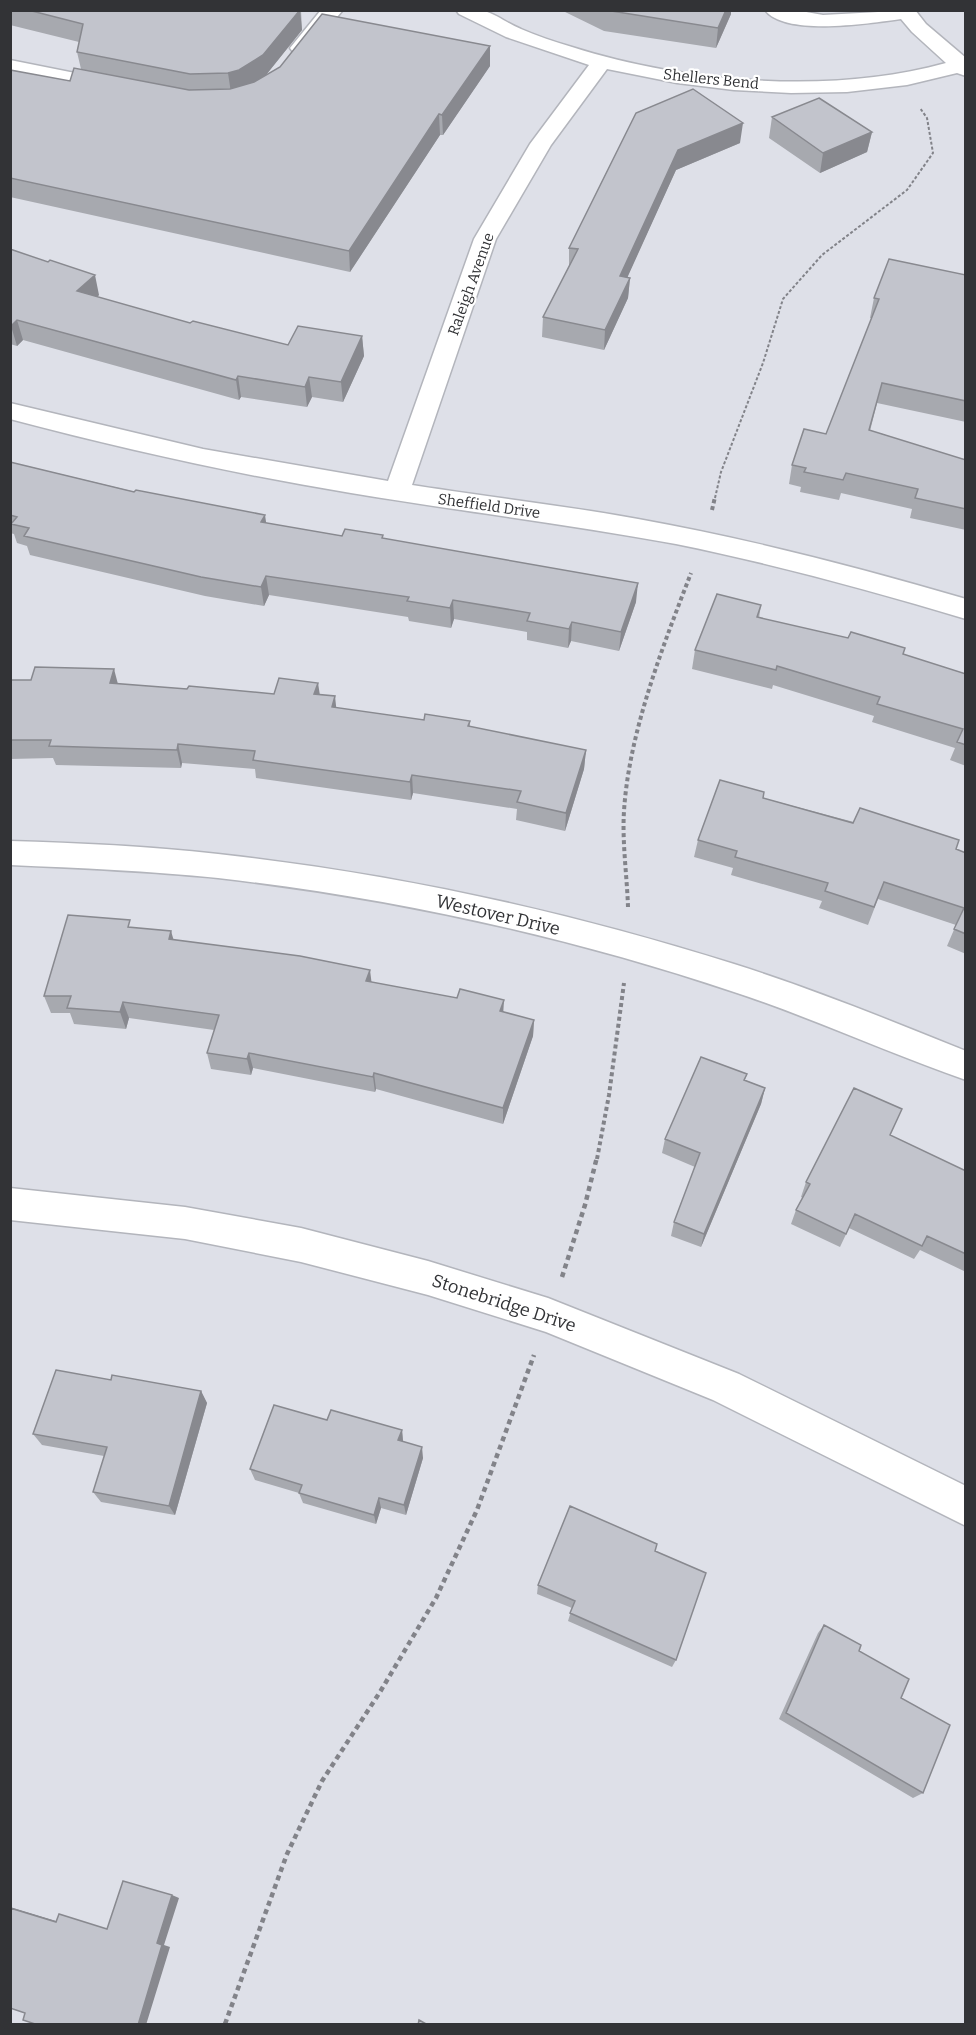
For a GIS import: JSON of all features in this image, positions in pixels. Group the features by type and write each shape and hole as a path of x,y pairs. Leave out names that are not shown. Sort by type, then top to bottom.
{"street":[{"path":"287,64 319,23 333,10"},
{"name":"Shellers Bend","path":"466,10 537,44 600,64 700,79 770,85 873,83 902,80 964,66"},
{"path":"775,10 806,20 824,21 904,11 964,66"},
{"name":"Raleigh Avenue","path":"397,492 485,238 541,144 600,64"},
{"path":"10,66 136,91"},
{"name":"Sheffield Drive","path":"10,411 210,459 397,492 636,527 785,560 966,609"},
{"name":"Westover Drive","path":"10,853 169,861 296,877 436,900 626,946 715,973 832,1012 966,1065"},
{"name":"Stonebridge Drive","path":"10,1204 185,1223 301,1245 428,1278 548,1315 726,1387 966,1507"}],"path":[{"path":"711,516 721,472 763,363 783,299 822,255 907,190 933,153 927,118 902,80"},
{"path":"628,908 624,811 636,738 664,643 693,567"},
{"path":"559,1286 576,1240 596,1167 616,1055 624,981"},
{"path":"225,2025 287,1854 322,1781 380,1692 436,1598 477,1510 536,1349"}],"building":[{"path":"28,10 300,10 263,55 239,70 228,73 190,74 77,52 83,24"},
{"path":"605,10 726,10 718,28"},
{"path":"322,14 490,46 442,115 439,114 349,251 10,178 10,70 70,81 74,68 189,90 230,89 254,82 280,67"},
{"path":"693,89 743,123 678,150 620,276 630,278 605,330 543,317 578,249 569,248 636,113"},
{"path":"819,98 872,132 823,153 772,117"},
{"path":"10,249 95,275 77,291 190,323 193,321 288,345 298,326 362,336 341,382 309,377 305,387 238,376 236,380 17,320 11,326"},
{"path":"889,259 966,275 966,401 882,383 869,430 966,460 966,509 915,498 918,489 846,473 843,480 804,472 806,468 792,465 804,429 826,434 879,299 874,298"},
{"path":"10,462 134,492 136,490 265,515 261,522 342,536 345,529 383,535 382,538 638,583 621,632 572,622 569,629 527,621 530,613 453,600 450,608 407,601 409,597 266,576 261,587 201,577 24,536 29,528 11,524 17,517 10,515"},
{"path":"717,594 761,605 757,617 848,638 851,632 905,648 903,654 966,674 966,745 957,742 963,729 877,704 880,697 777,666 776,670 695,650"},
{"path":"35,667 114,669 110,683 187,689 189,686 274,694 279,678 318,683 314,694 335,696 332,707 424,720 425,714 470,721 468,726 586,750 566,813 517,802 521,791 412,775 410,782 253,760 255,751 178,744 177,750 49,746 51,740 10,740 10,680 31,680"},
{"path":"720,780 764,792 763,798 853,823 860,808 959,840 956,849 966,853 966,934 954,929 964,908 884,882 874,907 825,891 828,883 735,857 737,851 698,840"},
{"path":"68,915 130,920 128,927 171,931 169,939 300,956 370,970 366,981 457,998 460,989 504,1000 500,1011 534,1020 503,1108 374,1073 373,1077 249,1053 247,1059 207,1053 219,1015 123,1002 120,1012 67,1008 71,996 44,996"},
{"path":"701,1057 747,1074 744,1080 765,1088 704,1234 674,1222 700,1153 665,1139"},
{"path":"854,1088 902,1109 890,1135 966,1171 966,1254 927,1236 922,1246 855,1214 846,1234 796,1210 810,1184 806,1182"},
{"path":"56,1370 111,1380 112,1375 201,1391 169,1506 93,1492 107,1447 33,1434"},
{"path":"274,1405 327,1420 331,1410 402,1430 398,1440 422,1447 404,1505 379,1498 374,1515 299,1493 302,1485 250,1469"},
{"path":"570,1506 657,1544 655,1551 706,1573 676,1660 570,1613 575,1601 538,1585"},
{"path":"824,1625 861,1645 859,1651 909,1679 901,1698 950,1725 923,1793 786,1713"},
{"path":"123,1881 172,1895 157,1943 162,1945 138,2025 38,2025 23,2020 25,2013 10,2008 10,1908 56,1922 59,1914 107,1929"},
{"path":"419,2020 428,2025 418,2025"}]}
